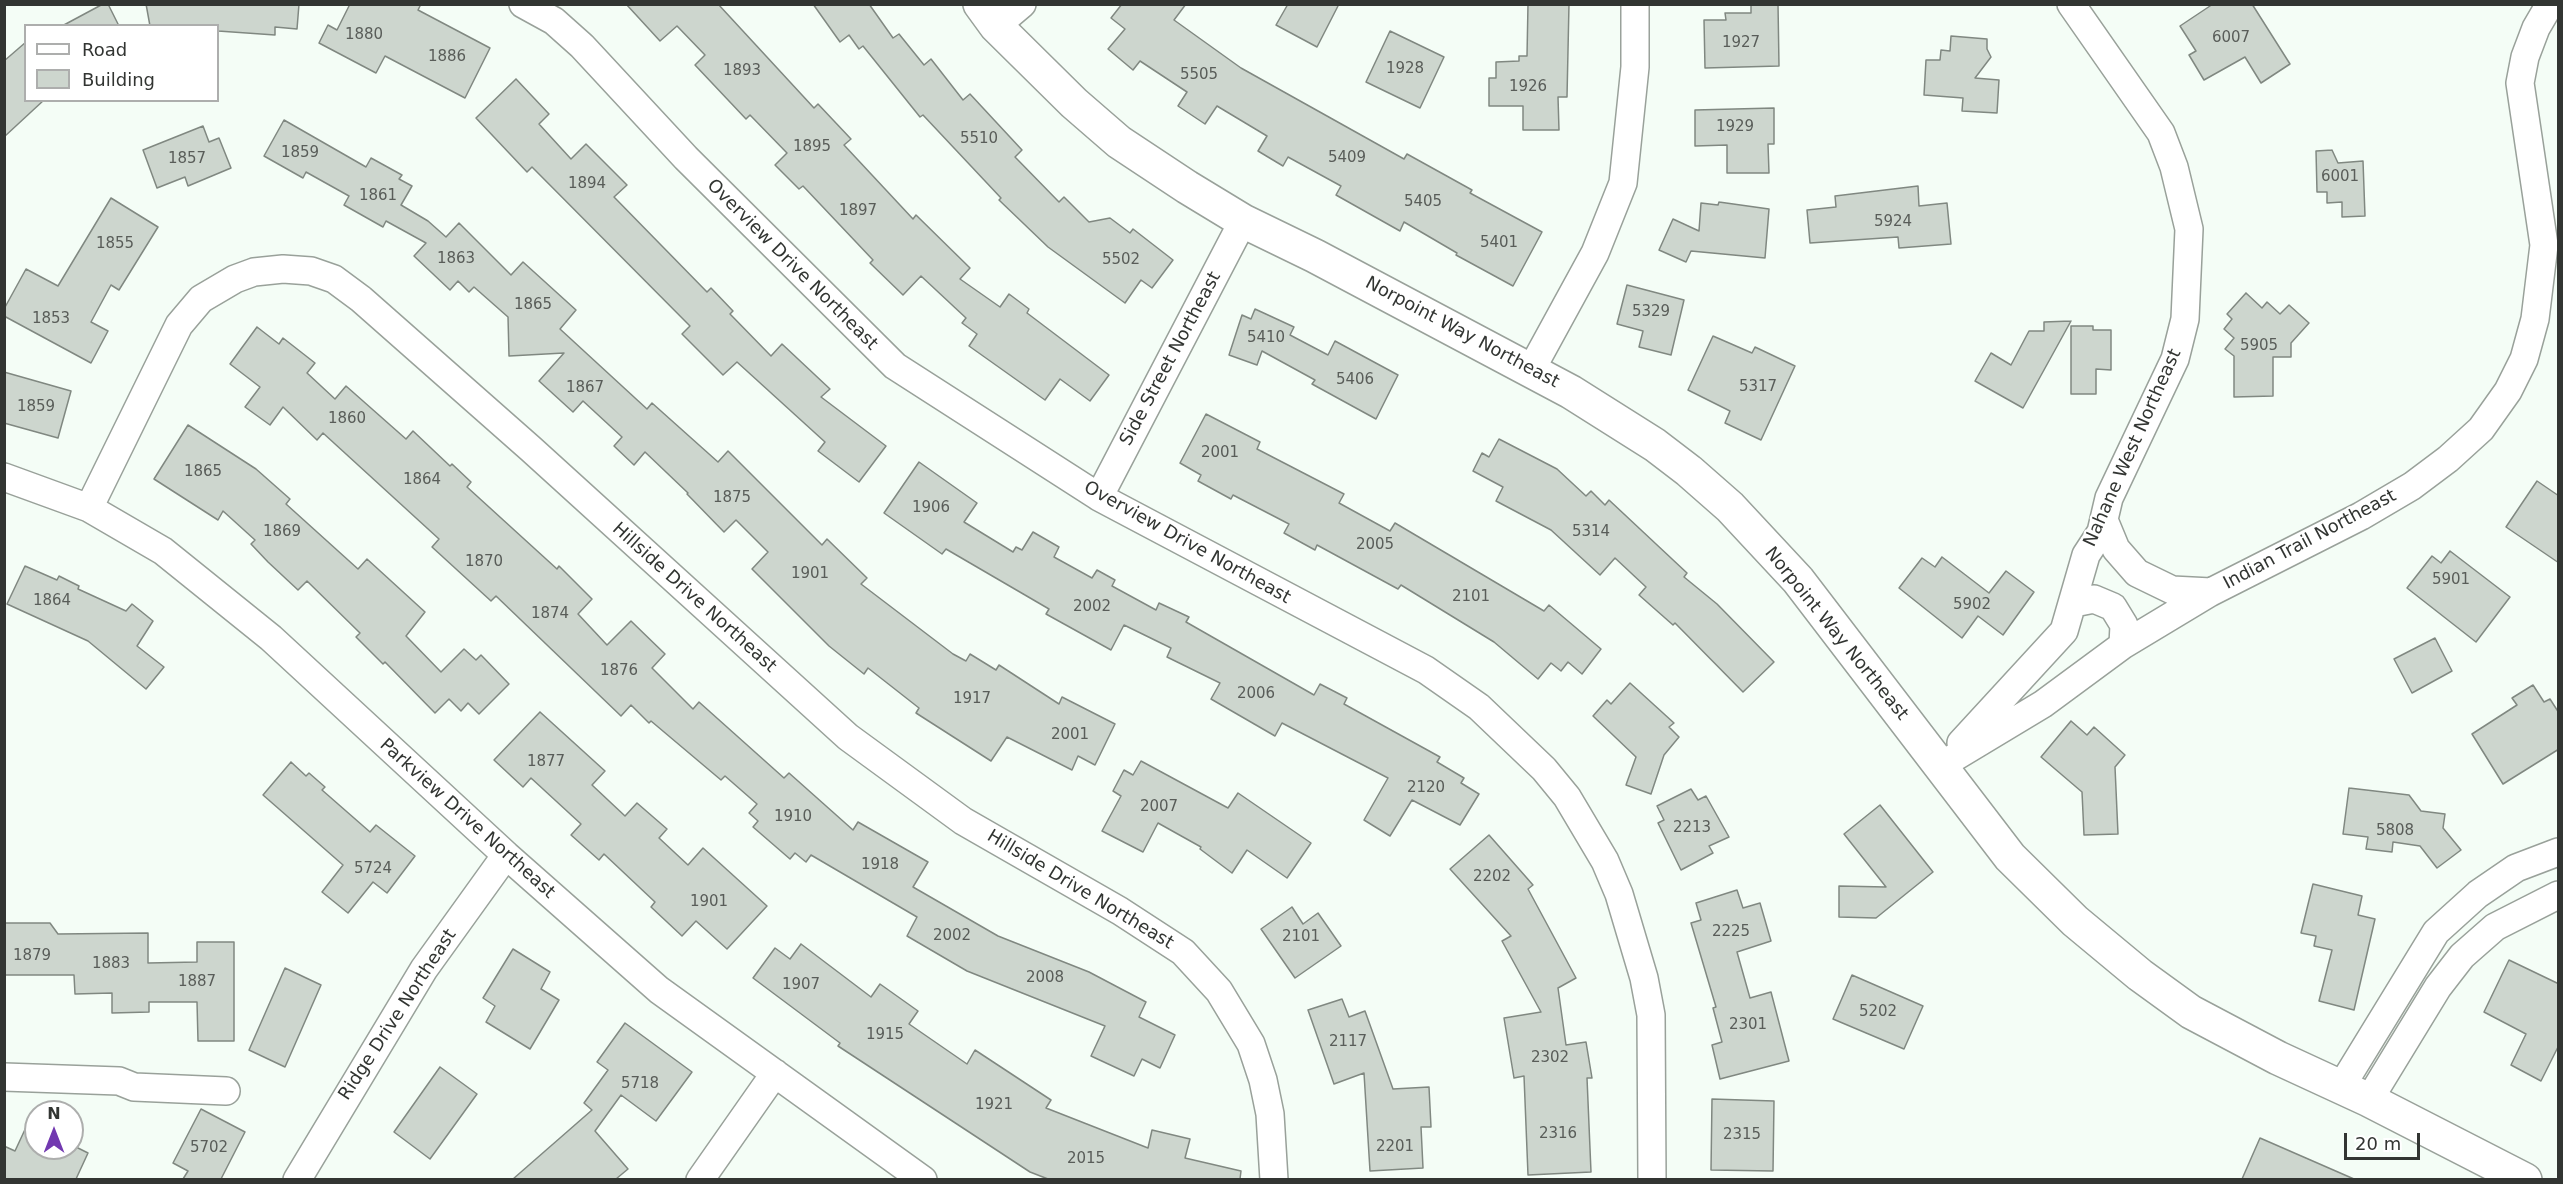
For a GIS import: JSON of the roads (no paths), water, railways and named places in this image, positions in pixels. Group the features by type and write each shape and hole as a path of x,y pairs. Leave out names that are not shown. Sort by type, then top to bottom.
{"street":[{"name":"Overview Drive Northeast","path":"523,4 554,21 582,46 686,158 895,366 1099,497 1426,670 1479,707 1544,769 1562,790 1587,827 1619,894 1644,978 1651,1015 1652,1179"},
{"path":"988,15 1022,4"},
{"path":"1531,370 1595,253 1623,183 1635,67 1635,4"},
{"name":"Nahane West Northeast","path":"1940,766 2064,631 2074,603 2086,555 2101,532 2109,498 2175,359 2185,319 2189,229 2183,196 2162,133 2071,4"},
{"name":"Indian Trail Northeast","path":"1940,766 2043,704 2123,645 2211,592 2361,516 2412,486 2448,459 2481,429 2508,391 2524,359 2535,319 2544,245 2520,83 2532,38 2550,4"},
{"name":"Norpoint Way Northeast","path":"988,15 1119,142 1243,221 1315,256 1531,370 1655,445 1730,507 1798,580 2010,857 2075,921 2140,975 2192,1012 2278,1058 2355,1093 2525,1179"},
{"name":"Side Street Northeast","path":"1099,497 1243,221"},
{"name":"Hillside Drive Northeast","path":"89,508 179,325 201,299 235,279 254,272 283,269 311,271 334,279 361,299 531,449 848,737 963,821 1159,936 1203,972 1219,991 1251,1044 1263,1080 1270,1114 1274,1179"},
{"name":"Parkview Drive Northeast","path":"4,477 89,508 163,551 271,638 506,855 659,990 923,1179"},
{"name":"Indian Trail Northeast","path":"2104,520 2116,549 2138,573 2172,590 2211,592"},
{"path":"2074,603 2094,599 2113,607 2124,625 2123,645"},
{"path":"2355,1093 2436,932 2478,894 2516,868 2559,852"},
{"name":"Ridge Drive Northeast","path":"297,1179 424,969 506,855"},
{"path":"2355,1093 2462,956 2495,927 2559,895"},
{"path":"700,1179 775,1073"},
{"path":"4,1077 119,1081 134,1088 226,1091"}]}
